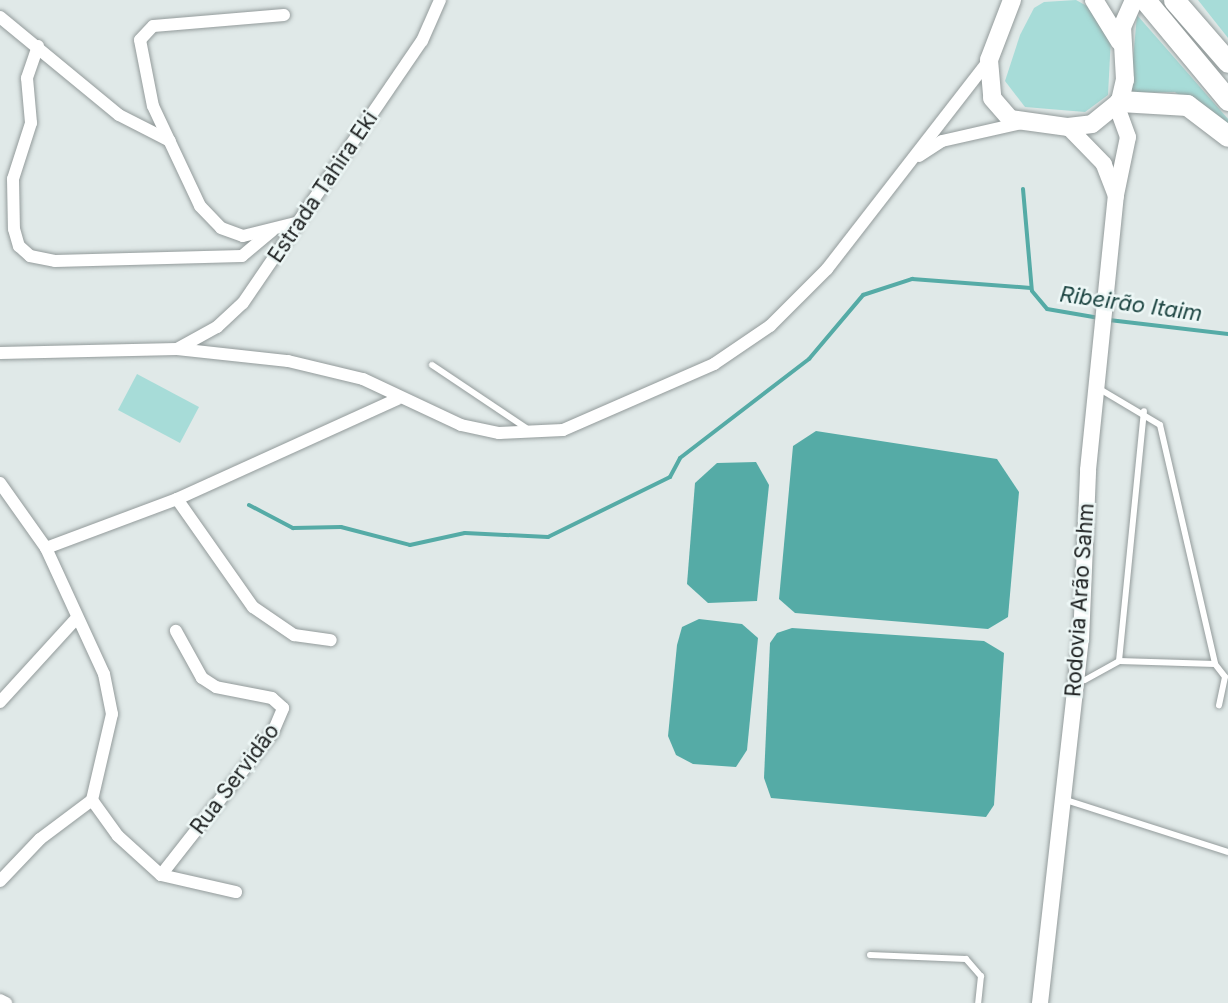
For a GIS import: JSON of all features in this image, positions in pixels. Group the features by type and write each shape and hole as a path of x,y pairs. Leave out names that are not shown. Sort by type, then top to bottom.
{"highway":[{"path":"1145,0 1228,100"},
{"path":"1174,0 1228,62"},
{"path":"1118,104 1176,101 1228,136"}],"main road":[{"path":"1012,0 989,60 993,98 1010,119 1022,123 1068,127 1092,124 1118,104 1123,19 1134,0"},
{"path":"1094,0 1116,28 1122,49"}],"street":[{"name":"Estrada Tahira Eki","path":"177,350 217,327 243,303 422,41 440,0"},
{"path":"284,15 153,26 145,31 144,75 170,141 200,206 221,228 243,237 296,223"},
{"path":"0,17 119,115 170,141"},
{"path":"38,46 27,78 31,123 13,179 14,229 19,246 30,256 55,261 242,256 272,231"},
{"path":"0,353 177,350 339,370 397,399 461,425 537,434 626,407 752,339 820,277 916,158 989,60"},
{"name":"Rodovia Arão Sahm","path":"1040,1003 1081,640 1097,387 1116,196 1128,137 1118,104"},
{"path":"916,158 942,141 1022,123"},
{"name":"Rodovia Arão Sahm","path":"1068,127 1104,164 1116,196"},
{"path":"46,548 177,499 397,399"},
{"path":"0,483 46,548 75,620 104,674 112,714 92,800 40,839 0,880"},
{"path":"177,499 236,585 270,623 294,635 331,640"},
{"path":"0,702 75,620"},
{"name":"Rua Servidão","path":"161,875 273,732 283,708 272,698 216,687 202,678 176,631"},
{"path":"92,800 118,836 161,875 236,892"},
{"path":"0,1000 6,1003"}],"lane":[{"path":"432,366 537,434"},
{"path":"1097,387 1144,411 1166,440 1215,663 1225,677 1219,705"},
{"path":"1119,661 1144,411"},
{"path":"1085,680 1119,661 1215,663"},
{"path":"1062,799 1228,852"},
{"path":"870,955 966,959 981,976 978,1003"}],"shaded area":[{"path":"1076,0 1094,10 1111,37 1108,95 1085,112 1025,107 1005,81 1020,35 1034,8 1044,2"},
{"path":"1198,0 1228,0 1228,38"},
{"path":"1137,15 1228,119 1228,129 1175,92 1130,93"},
{"path":"137,374 199,407 180,443 118,410"},
{"path":"816,431 997,459 1019,492 1008,617 988,629 795,613 779,599 793,446"},
{"path":"756,462 769,485 757,601 708,603 687,584 695,483 717,463"},
{"path":"699,619 742,624 758,638 747,750 736,767 693,764 676,755 668,736 677,645 682,627"},
{"path":"792,628 984,641 1004,653 994,805 986,817 771,798 764,778 770,643 777,633"}],"waterway":[{"name":"Ribeirão Itaim","path":"1023,189 1032,291 1047,309 1099,318"},
{"path":"249,505 293,528 341,527 410,545 465,533 548,537 670,477 680,458 809,359 863,295 912,279 1031,288"},
{"name":"Ribeirão Itaim","path":"1109,320 1228,334"}]}
